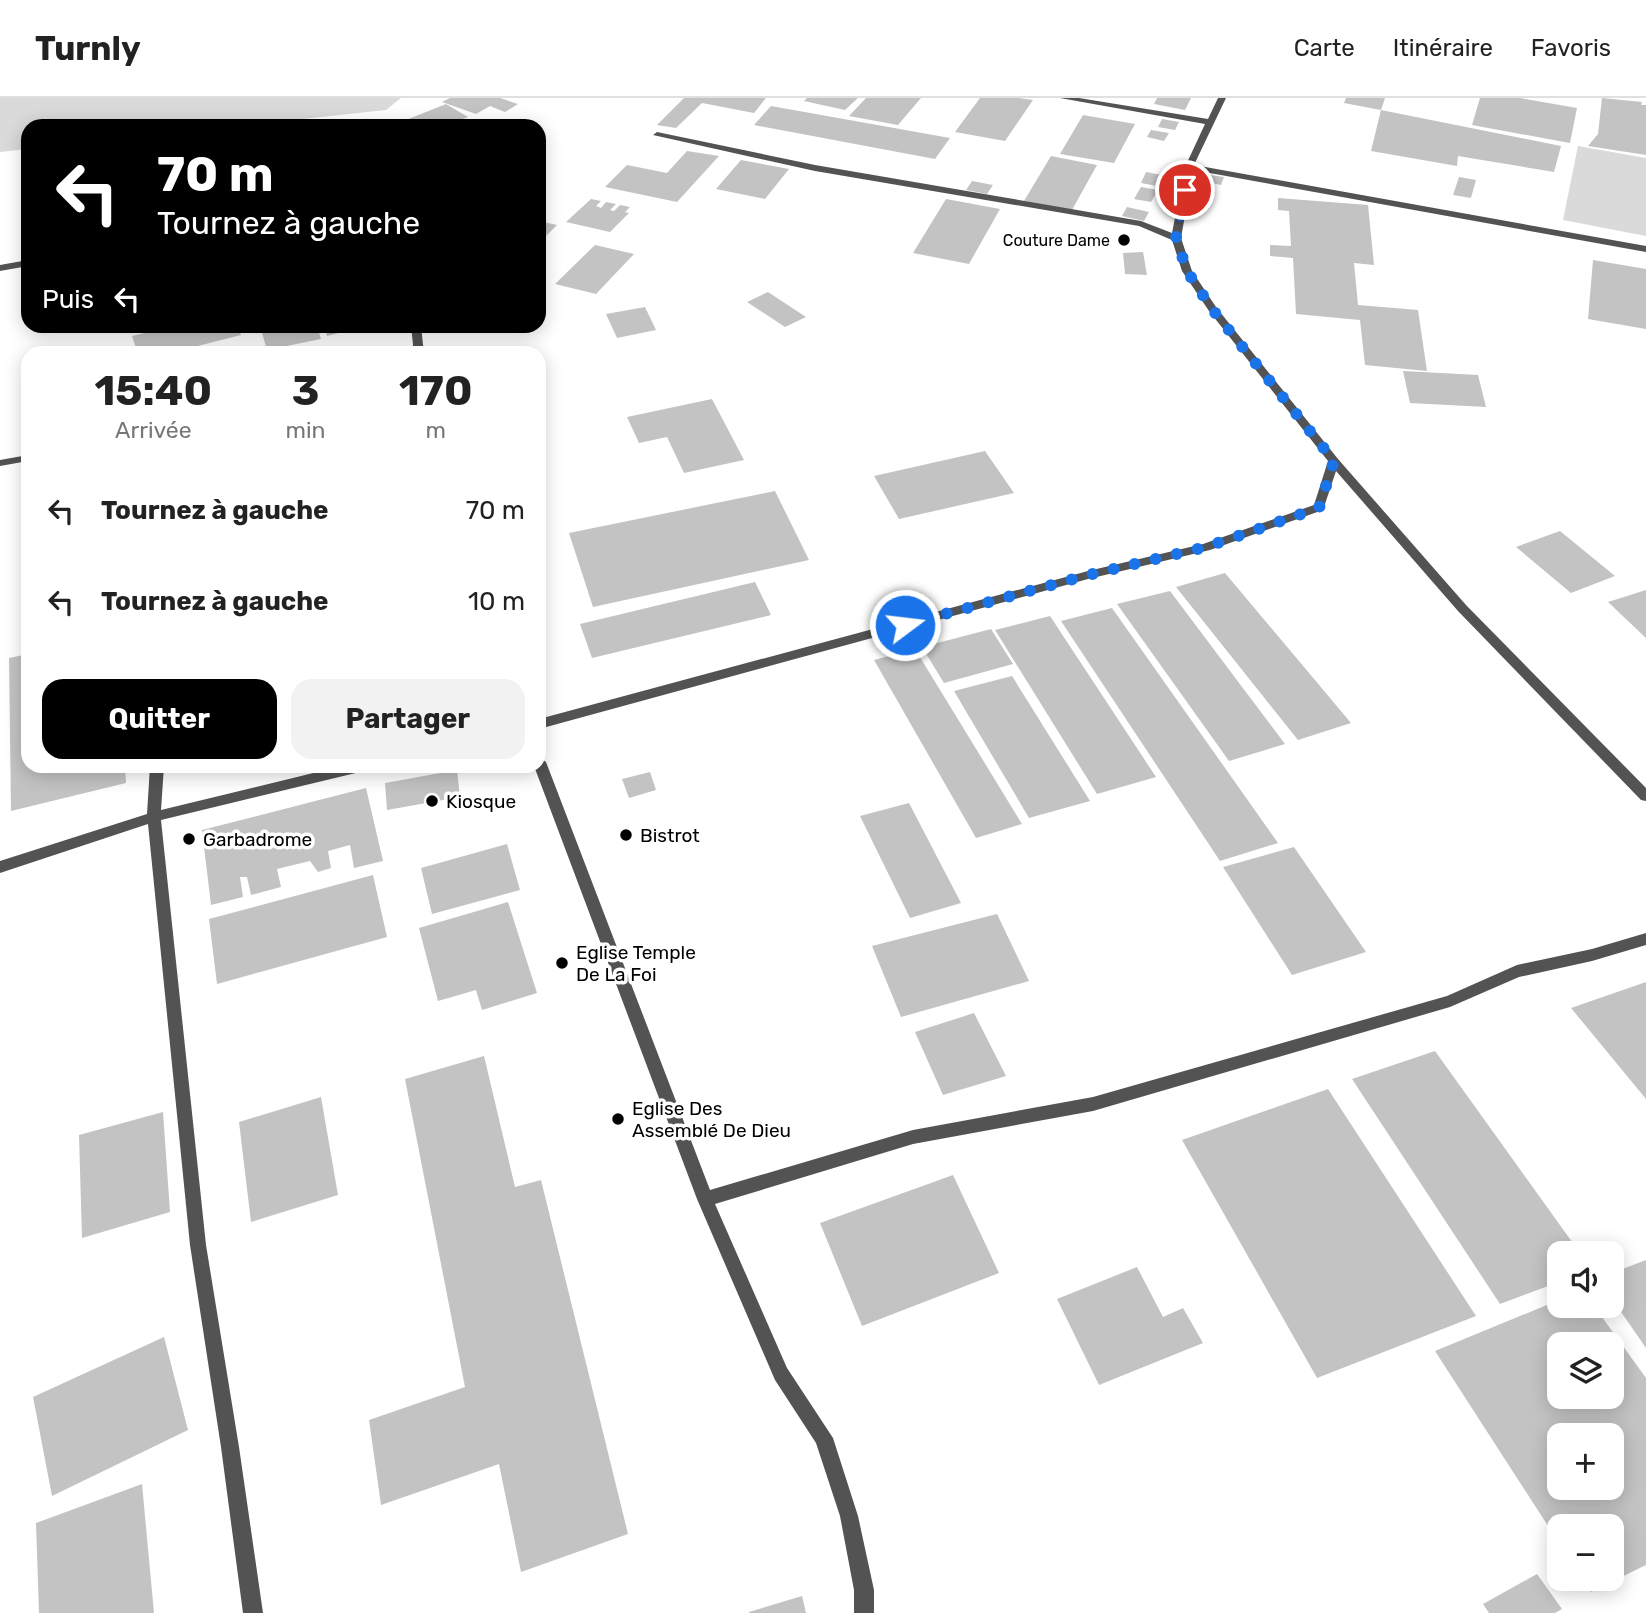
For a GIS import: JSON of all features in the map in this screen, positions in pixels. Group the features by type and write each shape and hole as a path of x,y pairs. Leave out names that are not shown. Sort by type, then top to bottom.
{"street":[{"path":"1064,98 1209,122"},
{"path":"1222,98 1189,167 1176,238 1187,271 1212,309 1334,461 1462,608 1646,796"},
{"path":"657,135 815,168 1142,224 1176,238"},
{"path":"1189,167 1646,249"},
{"path":"0,268 21,264"},
{"path":"0,463 21,459"},
{"path":"546,722 1088,575 1206,547 1319,508 1334,461"},
{"path":"157,773 154,817 198,1245 253,1613"},
{"path":"0,867 154,817 335,773"},
{"path":"543,773 705,1199 780,1374 824,1438 849,1516 864,1590 864,1613"},
{"path":"705,1199 913,1137 1093,1104 1450,1001 1517,971 1592,955 1646,939"}],"shaded area":[{"path":"0,98 401,98 386,110 302,119 21,119 21,150 0,152"},
{"path":"1578,146 1646,158 1646,236 1563,220"}],"building":[{"path":"450,98 500,98 518,104 505,112 490,106 476,114 442,102"},
{"path":"684,98 766,98 754,113 702,103 676,128 657,125"},
{"path":"807,98 858,98 845,110 804,101"},
{"path":"866,98 921,98 898,125 849,116"},
{"path":"980,98 1033,100 1005,141 955,132"},
{"path":"1157,98 1191,98 1185,110 1154,104"},
{"path":"1346,98 1385,98 1381,110 1344,103"},
{"path":"1480,98 1520,98 1577,108 1570,143 1472,125"},
{"path":"1602,98 1642,102 1641,105 1646,105 1646,155 1588,146 1598,134"},
{"path":"446,104 468,117 463,119 408,119"},
{"path":"771,106 950,138 935,159 754,125"},
{"path":"1381,110 1561,146 1554,172 1458,156 1457,166 1371,151"},
{"path":"1083,115 1135,124 1114,163 1060,154"},
{"path":"1162,119 1179,122 1175,130 1158,127"},
{"path":"1151,130 1169,133 1164,141 1147,137"},
{"path":"687,151 719,156 677,202 605,187 627,165 667,173"},
{"path":"1051,156 1097,165 1072,210 1024,201"},
{"path":"741,160 789,169 765,199 716,189"},
{"path":"1146,172 1162,175 1157,186 1141,183"},
{"path":"1210,175 1224,177 1221,185 1206,182"},
{"path":"1459,177 1476,180 1471,198 1453,195"},
{"path":"972,181 993,185 987,194 966,190"},
{"path":"1141,187 1158,190 1151,202 1134,199"},
{"path":"1278,198 1368,205 1374,265 1354,263 1358,305 1418,310 1427,371 1365,365 1360,320 1296,314 1293,258 1270,256 1270,245 1291,246 1289,211 1278,210"},
{"path":"591,199 601,201 596,206 601,208 606,202 616,204 610,210 614,211 620,205 630,207 625,212 629,213 610,232 566,222"},
{"path":"946,199 1000,209 969,264 913,253"},
{"path":"1127,207 1149,212 1144,221 1122,216"},
{"path":"546,223 557,225 546,236"},
{"path":"595,245 634,254 596,294 555,284"},
{"path":"1143,252 1147,275 1125,274 1123,253"},
{"path":"1593,260 1646,269 1646,329 1588,319"},
{"path":"768,292 806,317 785,327 747,302"},
{"path":"645,307 656,330 617,338 606,314"},
{"path":"145,333 241,335 198,346 135,346 132,336"},
{"path":"262,333 319,333 321,339 287,346 266,346"},
{"path":"1403,371 1478,375 1486,407 1410,403"},
{"path":"712,399 744,460 684,473 667,437 639,443 627,417"},
{"path":"985,451 1014,493 899,519 874,476"},
{"path":"775,491 809,560 593,607 569,533"},
{"path":"1560,531 1615,576 1571,593 1516,547"},
{"path":"1225,573 1351,723 1298,740 1176,587"},
{"path":"755,582 771,615 592,658 580,624"},
{"path":"1646,590 1646,638 1608,602"},
{"path":"1170,591 1285,744 1229,761 1117,604"},
{"path":"1112,608 1278,843 1220,861 1061,621"},
{"path":"1050,616 1156,777 1097,794 995,630"},
{"path":"991,629 1013,664 944,683 922,647"},
{"path":"915,649 1022,824 976,838 874,660"},
{"path":"21,655 21,773 125,773 126,783 11,811 9,658"},
{"path":"1012,676 1090,801 1029,818 954,691"},
{"path":"650,772 656,790 629,798 622,779"},
{"path":"440,773 457,773 460,797 387,810 385,783"},
{"path":"366,788 383,861 354,868 350,845 328,851 331,868 318,872 310,861 277,869 281,887 251,895 247,877 240,877 243,897 211,905 202,830"},
{"path":"909,803 961,903 910,918 860,816"},
{"path":"507,844 520,890 432,914 421,868"},
{"path":"1294,847 1366,952 1292,975 1223,867"},
{"path":"373,875 387,937 217,984 209,919"},
{"path":"508,902 537,993 482,1010 476,990 438,1001 419,928"},
{"path":"997,914 1029,981 901,1017 872,946"},
{"path":"1646,982 1646,1099 1571,1008"},
{"path":"974,1013 1006,1076 943,1095 915,1032"},
{"path":"1435,1051 1571,1241 1547,1241 1547,1286 1500,1304 1352,1079"},
{"path":"484,1056 515,1187 541,1180 628,1534 521,1572 499,1464 381,1505 369,1420 465,1387 405,1079"},
{"path":"1328,1089 1476,1316 1317,1378 1182,1140"},
{"path":"321,1097 338,1195 251,1222 239,1122"},
{"path":"163,1112 170,1212 82,1238 79,1135"},
{"path":"953,1175 999,1273 862,1326 820,1223"},
{"path":"1646,1260 1646,1348 1624,1316 1624,1268"},
{"path":"1137,1267 1163,1317 1183,1308 1203,1343 1099,1385 1057,1299"},
{"path":"1547,1305 1547,1318 1603,1318 1613,1332 1547,1332 1547,1409 1624,1409 1624,1348 1646,1378 1646,1565 1624,1576 1624,1514 1547,1514 1547,1524 1435,1351"},
{"path":"164,1337 188,1430 52,1496 33,1397"},
{"path":"142,1484 154,1613 39,1613 36,1523"},
{"path":"1537,1574 1562,1609 1555,1613 1489,1613 1483,1604"},
{"path":"802,1596 806,1613 749,1613 749,1612"}],"place":[{"name":"Couture Dame","path":"1124,240"},
{"name":"Kiosque","path":"432,801"},
{"name":"Bistrot","path":"626,835"},
{"name":"Garbadrome","path":"189,839"},
{"name":"Eglise Temple De La Foi","path":"562,963"},
{"name":"Eglise Des Assemblé De Dieu","path":"618,1119"}],"route":[{"path":"905,625 1088,575 1206,547 1319,508 1334,461 1212,309 1187,271 1176,238 1185,190"}]}
